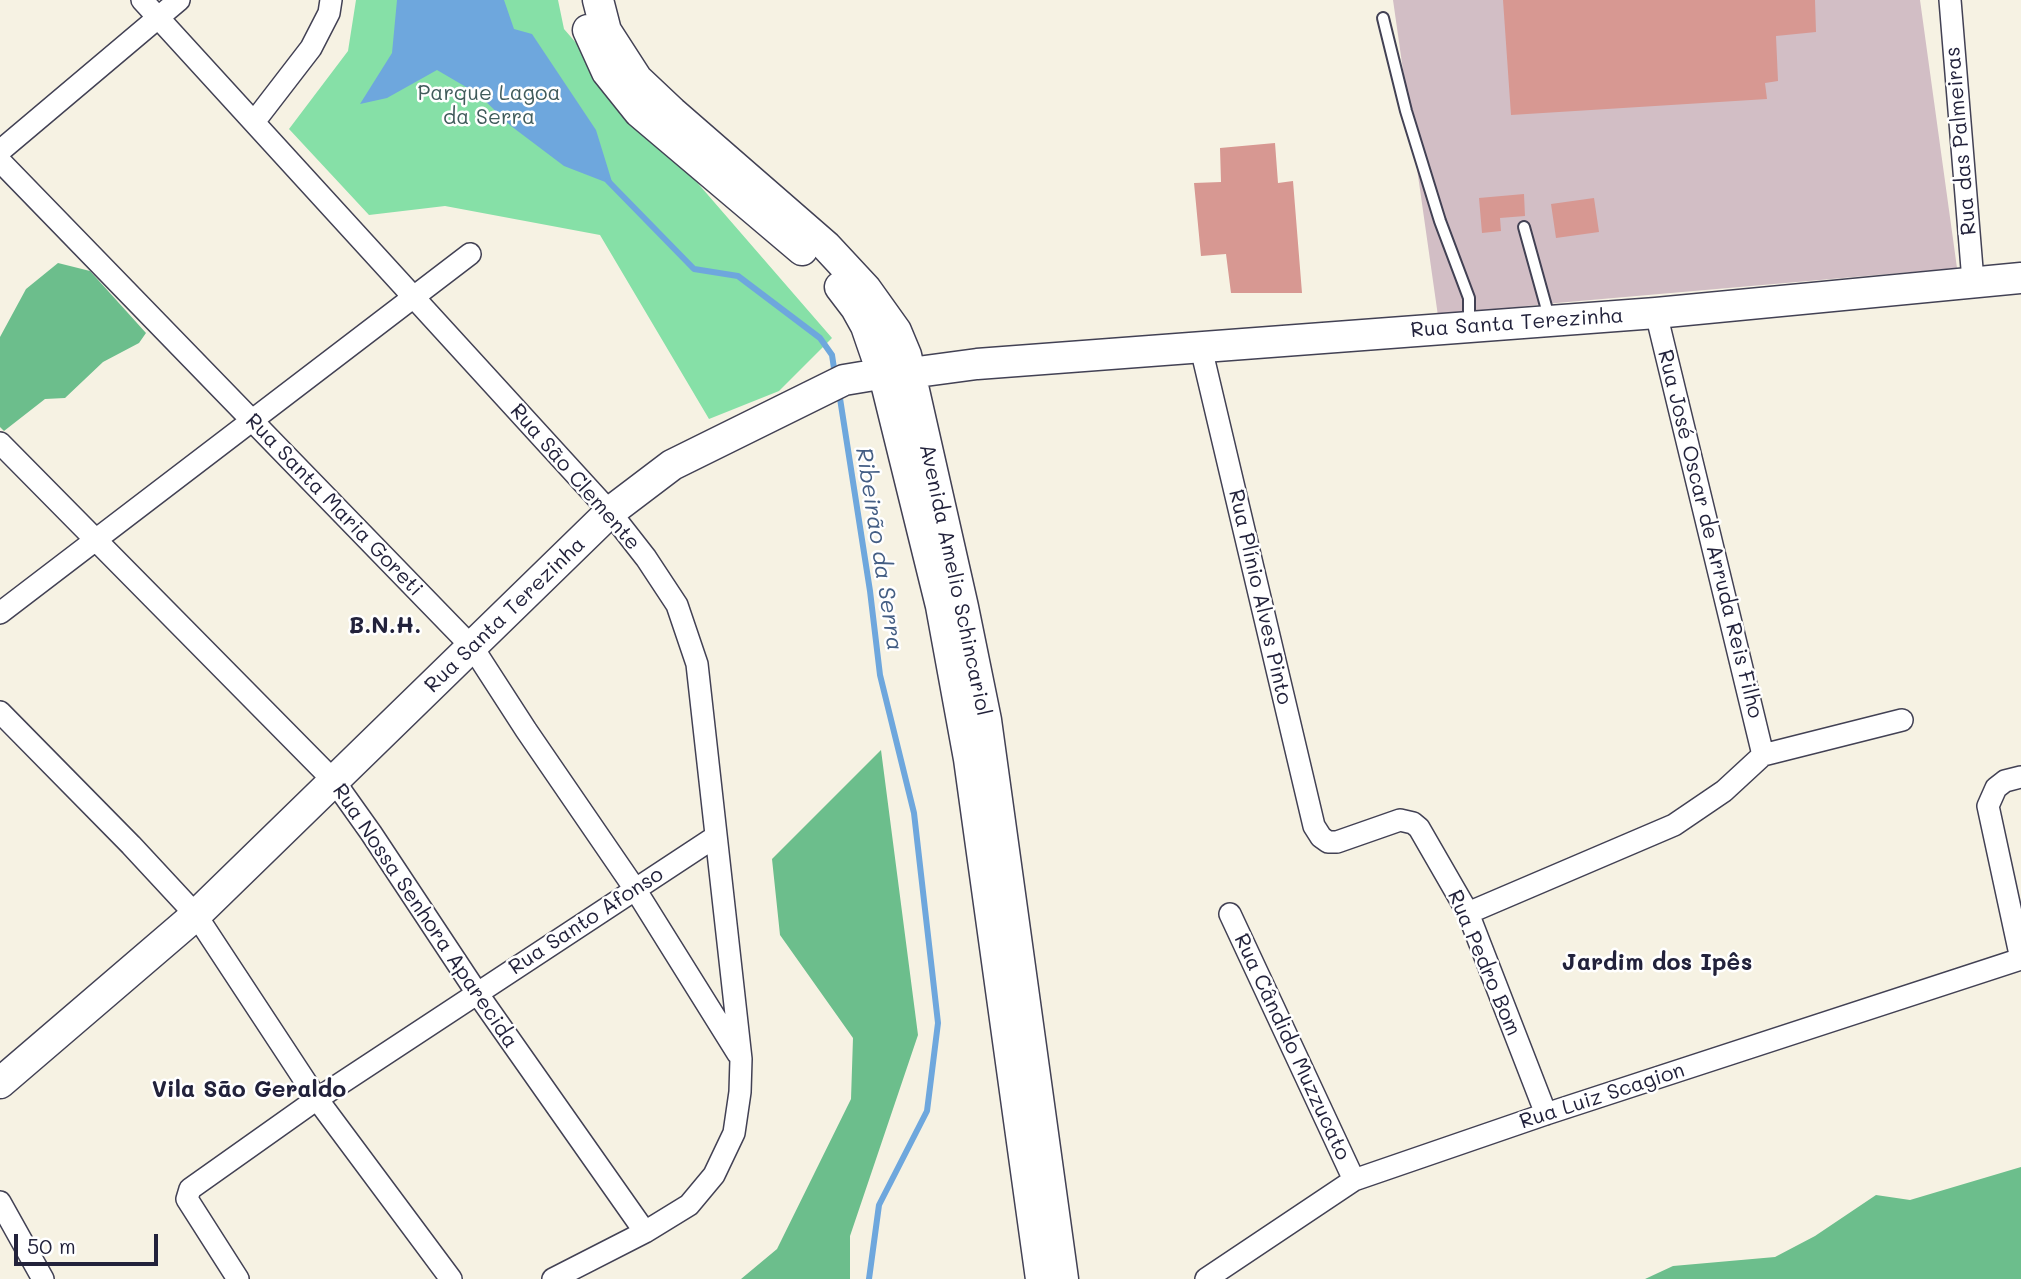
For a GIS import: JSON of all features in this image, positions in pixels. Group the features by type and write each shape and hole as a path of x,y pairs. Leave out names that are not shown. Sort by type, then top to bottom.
{"main road":[{"name":"Avenida Amelio Schincariol","path":"578,0 583,20 607,72 639,112 818,263 856,308 872,373 938,593 957,688 1041,1279"},
{"name":"Avenida Amelio Schincariol","path":"597,0 606,31 637,79 826,246 873,299 896,331 872,373"},
{"name":"Rua Santa Terezinha","path":"0,1083 196,915 610,512 672,465 872,373 1656,313 2021,278"},
{"name":"Avenida Amelio Schincariol","path":"872,373 963,607 986,720 1063,1279"}],"street":[{"name":"Rua São Clemente","path":"142,0 610,512 646,558 677,605 697,664 741,1059 740,1092 734,1133 714,1175 689,1205 645,1232 553,1279"},
{"path":"0,152 179,0"},
{"path":"254,122 311,48 330,13 331,0"},
{"name":"Rua das Palmeiras","path":"1950,0 1973,281"},
{"name":"Rua Santa Maria Goreti","path":"0,161 473,648 635,889 741,1059"},
{"path":"0,613 470,254"},
{"name":"Rua José Oscar de Arruda Reis Filho","path":"1656,313 1763,755"},
{"name":"Rua Plínio Alves Pinto","path":"1201,348 1314,826 1328,842"},
{"name":"Rua Nossa Senhora Aparecida","path":"0,443 334,781 371,832 477,993 645,1232"},
{"path":"0,712 196,915 317,1099 451,1279"},
{"path":"1468,913 1674,825 1724,791 1763,755 1902,720"},
{"path":"2021,777 2005,781 1996,788 1988,806 2021,959"},
{"name":"Rua Pedro Bom","path":"1328,842 1337,842 1400,820 1413,822 1419,828 1468,913 1546,1114"},
{"name":"Rua Santo Afonso","path":"239,1279 187,1199 190,1189 317,1099 715,837"},
{"name":"Rua Cândido Muzzucato","path":"1230,914 1354,1180"},
{"name":"Rua Luiz Scagion","path":"1206,1279 1354,1180 1546,1114 2021,959"},
{"path":"0,1202 43,1279"}],"lane":[{"path":"1383,18 1406,111 1440,221 1469,298 1469,326"},
{"path":"1524,228 1550,320"}],"shaded area":[{"path":"1393,0 1920,0 1957,268 1438,316"}],"green space":[{"name":"Parque Lagoa da Serra","path":"356,0 558,0 564,29 832,338 779,391 709,419 600,235 445,206 369,215 289,129 348,51"},
{"path":"58,263 90,271 146,333 139,343 103,362 65,398 45,399 4,431 0,427 0,337 26,289"},
{"path":"881,750 918,1035 850,1236 850,1279 741,1279 777,1249 851,1099 853,1038 780,935 772,859"},
{"path":"2021,1167 2021,1279 1645,1279 1673,1266 1775,1257 1815,1236 1876,1195 1910,1200"}],"water":[{"path":"397,0 504,0 514,29 532,34 596,130 613,185 564,166 511,126 478,94 437,70 387,98 360,104 392,53"}],"building":[{"path":"1503,0 1815,0 1816,32 1776,36 1778,81 1765,83 1767,99 1511,115"},
{"path":"1275,143 1278,183 1293,181 1302,293 1231,293 1226,254 1201,256 1194,183 1221,182 1220,148"},
{"path":"1524,194 1525,216 1500,218 1501,231 1482,233 1479,198"},
{"path":"1594,198 1599,232 1556,238 1551,204"}],"waterway":[{"name":"Ribeirão da Serra","path":"608,181 694,269 738,276 820,338 832,355 835,375"},
{"name":"Ribeirão da Serra","path":"839,392 870,591 880,675 914,813 938,1023 927,1111 879,1205 869,1279"}],"district":[{"name":"B.N.H.","path":"385,626"},
{"name":"Jardim dos Ipês","path":"1657,963"},
{"name":"Vila São Geraldo","path":"249,1090"}]}
